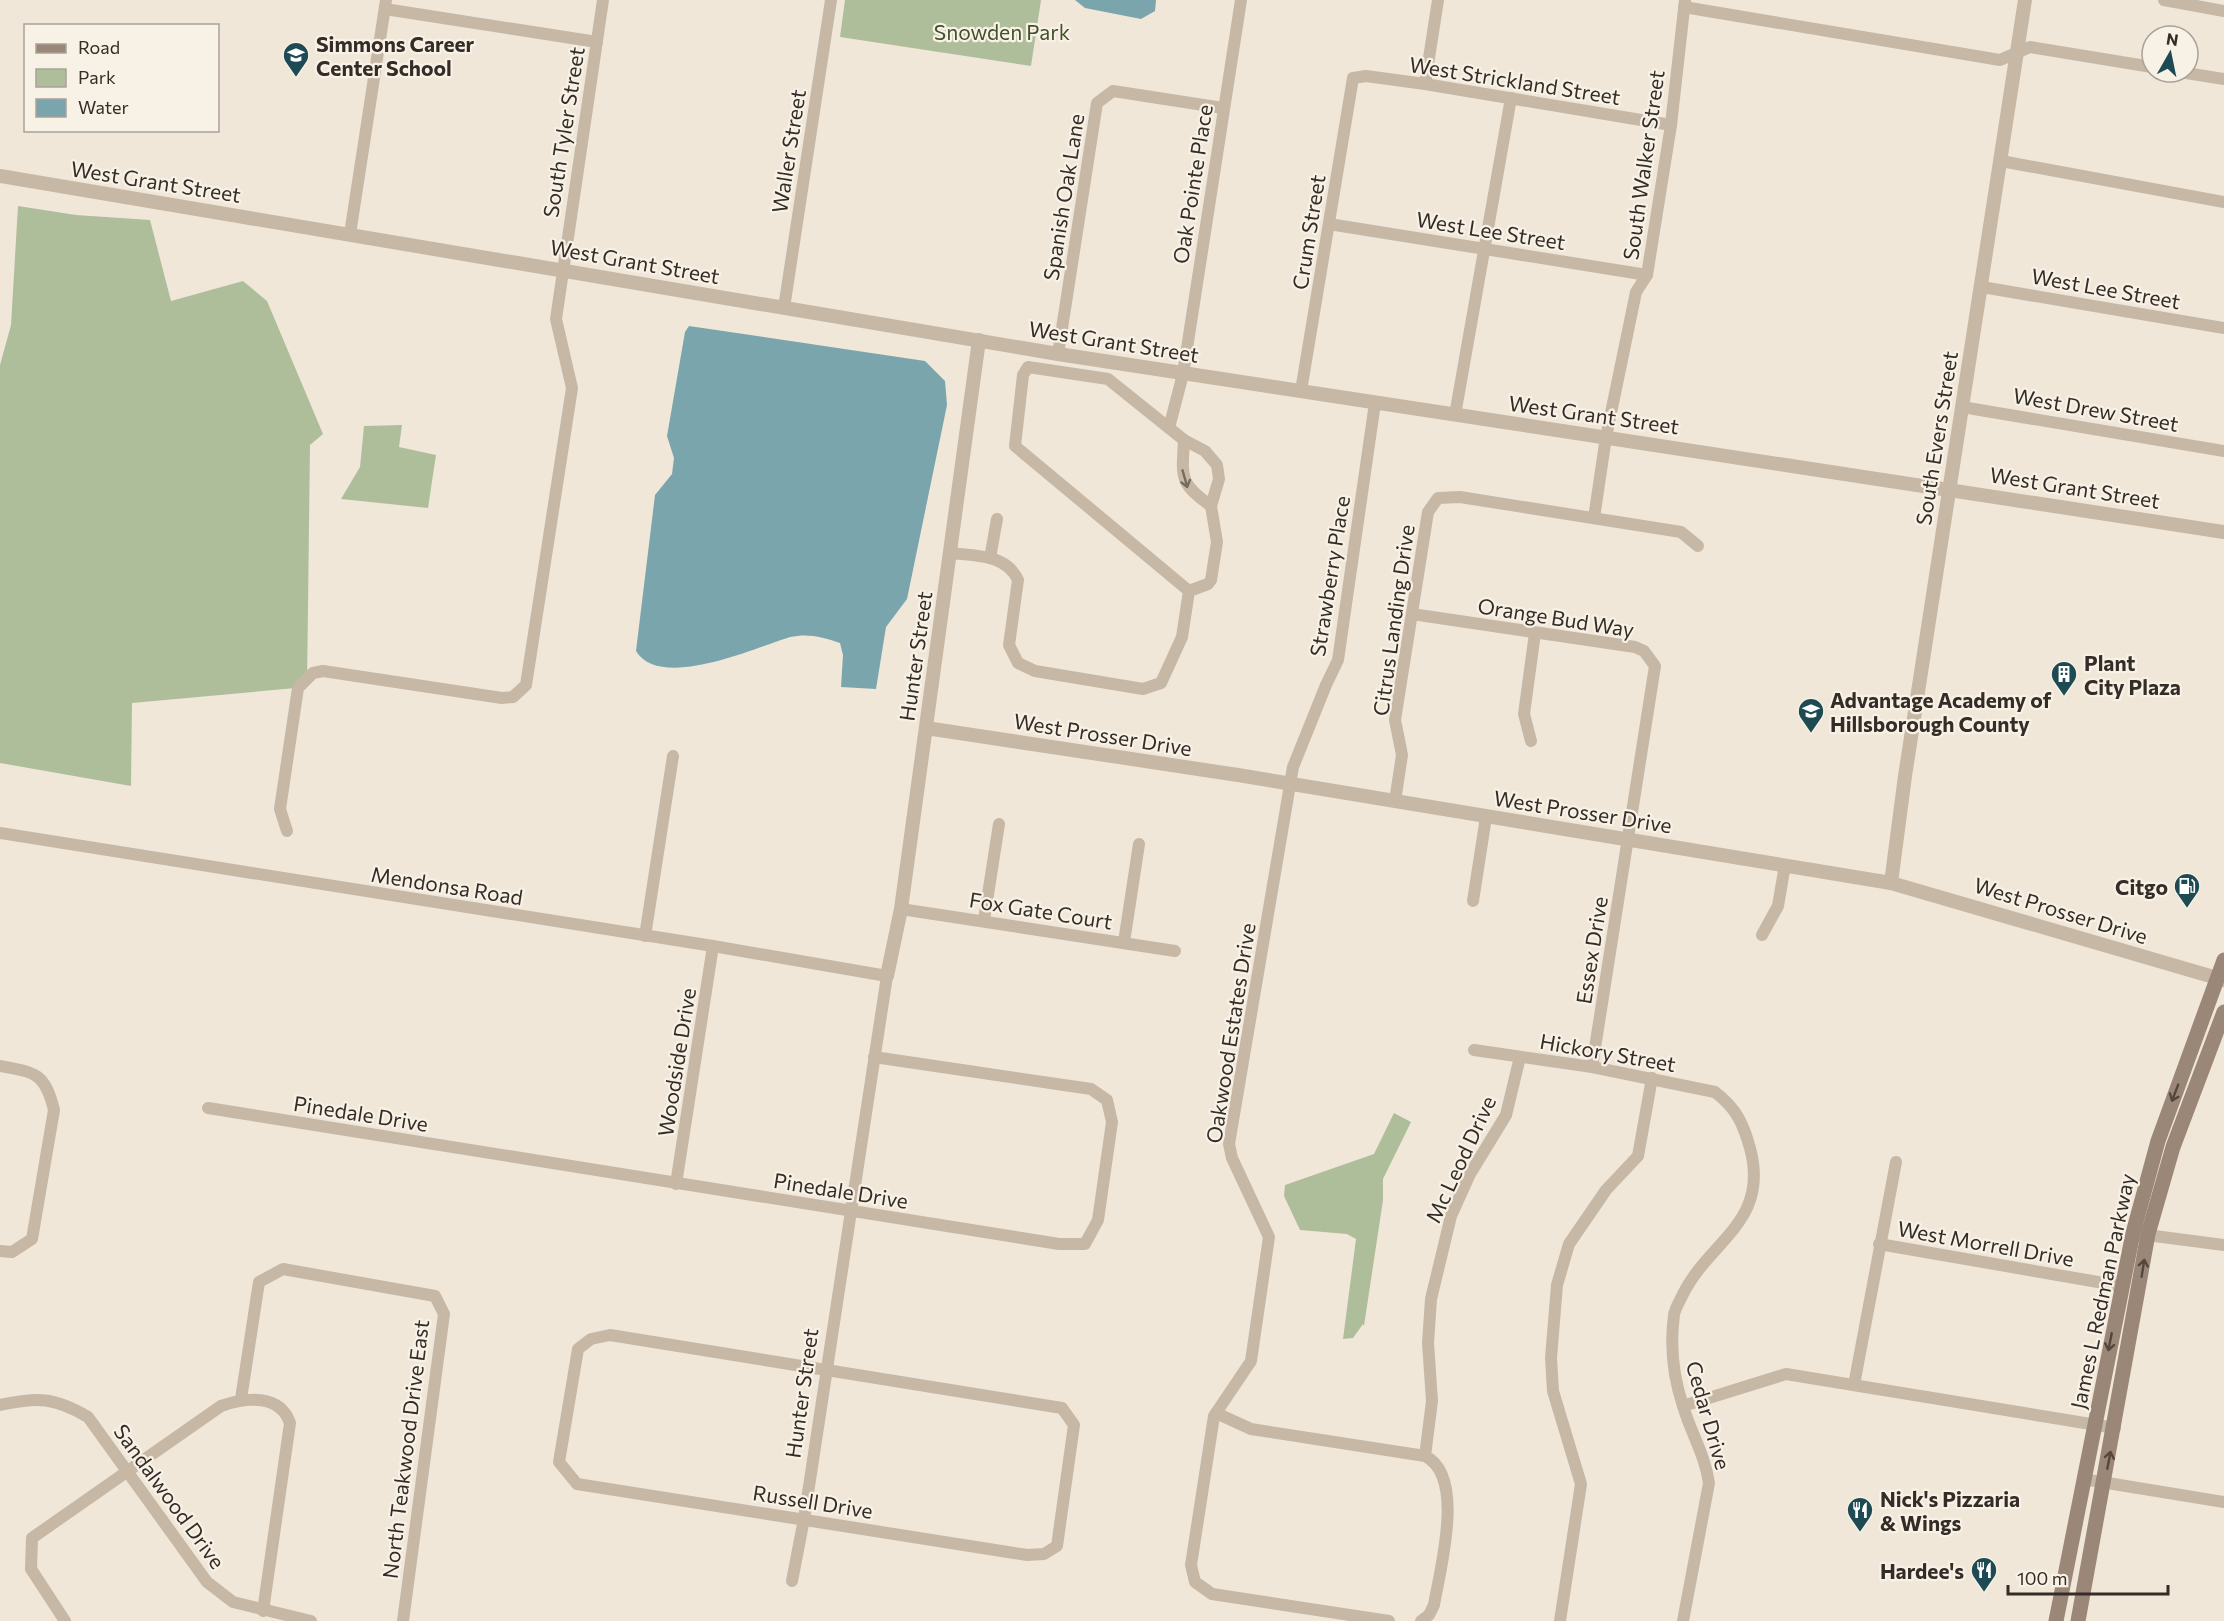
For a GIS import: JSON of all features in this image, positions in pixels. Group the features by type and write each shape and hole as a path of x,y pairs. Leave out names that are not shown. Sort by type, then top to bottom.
{"main road":[{"path":"2190,1101 2200,1054 2222,992 2221,979 2224,960"},
{"name":"James L Redman Parkway","path":"2056,1621 2133,1233 2162,1129 2221,979"},
{"name":"James L Redman Parkway","path":"2078,1621 2115,1428 2148,1234 2173,1147 2224,1012"},
{"path":"2148,1234 2143,1221 2145,1204 2156,1166 2162,1129"},
{"path":"2121,1286 2128,1292 2130,1302 2125,1329 2126,1367"},
{"path":"2078,1509 2085,1516 2087,1525 2082,1552 2085,1587"},
{"path":"2065,1621 2073,1586 2072,1540"}],"street":[{"name":"South Tyler Street","path":"287,831 280,809 298,688 313,672 323,671 502,698 513,697 526,685 572,388 556,318 561,270 603,0"},
{"name":"Waller Street","path":"784,308 831,0"},
{"name":"Oak Pointe Place","path":"1169,428 1183,374 1240,0"},
{"path":"1425,84 1438,0"},
{"name":"South Evers Street","path":"1891,883 1905,776 2025,0"},
{"path":"2164,0 2224,11"},
{"path":"1685,3 2000,60 2030,47 2140,65"},
{"name":"South Walker Street","path":"1594,518 1606,437 1636,292 1647,275 1671,125 1685,3"},
{"path":"350,234 385,4 597,42"},
{"path":"2200,75 2224,79"},
{"name":"West Strickland Street","path":"1353,78 1366,76 1425,84 1671,125"},
{"name":"Crum Street","path":"1302,391 1353,78"},
{"name":"Spanish Oak Lane","path":"1058,354 1098,103 1113,91 1223,108"},
{"path":"1455,415 1511,98"},
{"path":"2001,161 2224,202"},
{"name":"West Grant Street","path":"0,177 1183,374 2224,532"},
{"name":"West Lee Street","path":"1329,224 1647,275"},
{"name":"West Lee Street","path":"1982,287 2224,328"},
{"name":"Hunter Street","path":"792,1581 804,1519 887,976 901,909 979,340"},
{"path":"1032,366 1103,377 1184,440 1205,451 1217,465 1219,479 1210,506 1217,542 1211,579 1208,584 1189,591 1014,443 1023,375 1032,366"},
{"name":"Strawberry Place","path":"1290,784 1298,752 1338,660 1376,403"},
{"name":"West Drew Street","path":"1962,406 2224,451"},
{"path":"1184,440 1182,473 1189,490 1210,506"},
{"name":"Citrus Landing Drive","path":"1395,801 1402,755 1395,720 1428,512 1438,498 1460,497 1681,532 1698,546"},
{"path":"990,558 997,519"},
{"path":"950,553 990,558 1007,564 1018,580 1009,645 1017,663 1035,671 1143,689 1161,683 1167,674 1182,637 1189,591"},
{"name":"Orange Bud Way","path":"1412,614 1635,647 1644,651 1655,666 1628,839"},
{"path":"1531,741 1524,714 1535,633"},
{"name":"West Prosser Drive","path":"926,728 1290,784 1891,883 2221,979"},
{"path":"645,936 673,756"},
{"name":"Oakwood Estates Drive","path":"1290,784 1229,1144 1232,1158 1269,1237 1251,1361 1216,1413 1211,1430 1191,1565 1195,1582 1212,1594 1389,1621"},
{"path":"1473,902 1486,817"},
{"path":"984,920 999,824"},
{"name":"Mendonsa Road","path":"0,833 713,946 887,976"},
{"name":"Essex Drive","path":"1592,1067 1628,839"},
{"path":"1124,942 1140,844"},
{"path":"1762,935 1778,906 1785,865"},
{"name":"Fox Gate Court","path":"901,909 1175,951"},
{"name":"Woodside Drive","path":"676,1184 713,946"},
{"name":"Hickory Street","path":"1474,1050 1652,1078 1715,1092 1731,1104"},
{"name":"Mc Leod Drive","path":"1425,1456 1432,1401 1428,1343 1431,1299 1451,1216 1470,1174 1506,1114 1520,1056"},
{"name":"Pinedale Drive","path":"208,1108 1059,1244 1084,1244 1098,1220 1112,1122 1107,1100 1091,1089 874,1058"},
{"path":"0,1066 33,1071 49,1090 54,1110 32,1239 12,1252 0,1251"},
{"path":"1560,1621 1581,1484 1553,1391 1551,1358 1557,1285 1569,1244 1606,1190 1638,1156 1652,1078"},
{"name":"Cedar Drive","path":"1683,1621 1709,1483 1706,1462 1683,1406 1672,1356 1674,1312 1692,1277 1731,1234 1748,1208 1755,1166 1744,1123 1731,1104"},
{"path":"1854,1385 1896,1161"},
{"path":"2133,1233 2224,1245"},
{"name":"West Morrell Drive","path":"1879,1244 2121,1286"},
{"name":"North Teakwood Drive East","path":"241,1399 259,1282 274,1273 283,1269 435,1296 444,1314 403,1621"},
{"name":"Russell Drive","path":"610,1335 826,1369 1062,1408 1074,1425 1057,1546 1044,1554 1027,1555 577,1484 559,1462 578,1349 591,1339 610,1335"},
{"path":"1683,1406 1786,1374 2115,1428"},
{"name":"Sandalwood Drive","path":"0,1405 36,1397 65,1404 88,1417 207,1582 233,1602 311,1621"},
{"path":"65,1621 31,1569 32,1538 221,1406 241,1399 276,1404 286,1411 290,1423 263,1611"},
{"path":"1216,1413 1251,1429 1425,1456 1436,1462 1442,1471 1449,1515 1434,1605 1429,1616 1421,1621"},
{"path":"2083,1479 2224,1502"}],"green space":[{"name":"Snowden Park","path":"845,0 1041,0 1031,66 840,37"},
{"path":"18,206 76,215 150,220 171,301 243,281 267,301 323,434 310,445 307,687 132,703 131,786 0,763 0,365 11,325"},
{"path":"402,425 399,447 436,455 428,508 341,499 360,467 364,426"},
{"path":"1394,1113 1411,1122 1383,1179 1383,1200 1364,1326 1363,1324 1353,1338 1343,1339 1356,1239 1347,1234 1300,1230 1284,1196 1285,1185 1374,1154"}],"water":[{"path":"1075,0 1156,0 1155,11 1141,19 1085,8"},
{"path":"689,326 925,361 945,381 947,405 907,599 886,627 876,689 841,687 843,655 840,643 815,636 790,637 732,657 686,667 665,667 648,662 636,651 655,495 672,474 674,458 667,436 685,332"}],"place":[{"name":"Simmons Career Center School","path":"296,78"},
{"name":"Plant City Plaza","path":"2064,697"},
{"name":"Advantage Academy of Hillsborough County","path":"1811,734"},
{"name":"Citgo","path":"2187,909"},
{"name":"Nick's Pizzaria & Wings","path":"1860,1533"},
{"name":"Hardee's","path":"1984,1593"}]}
